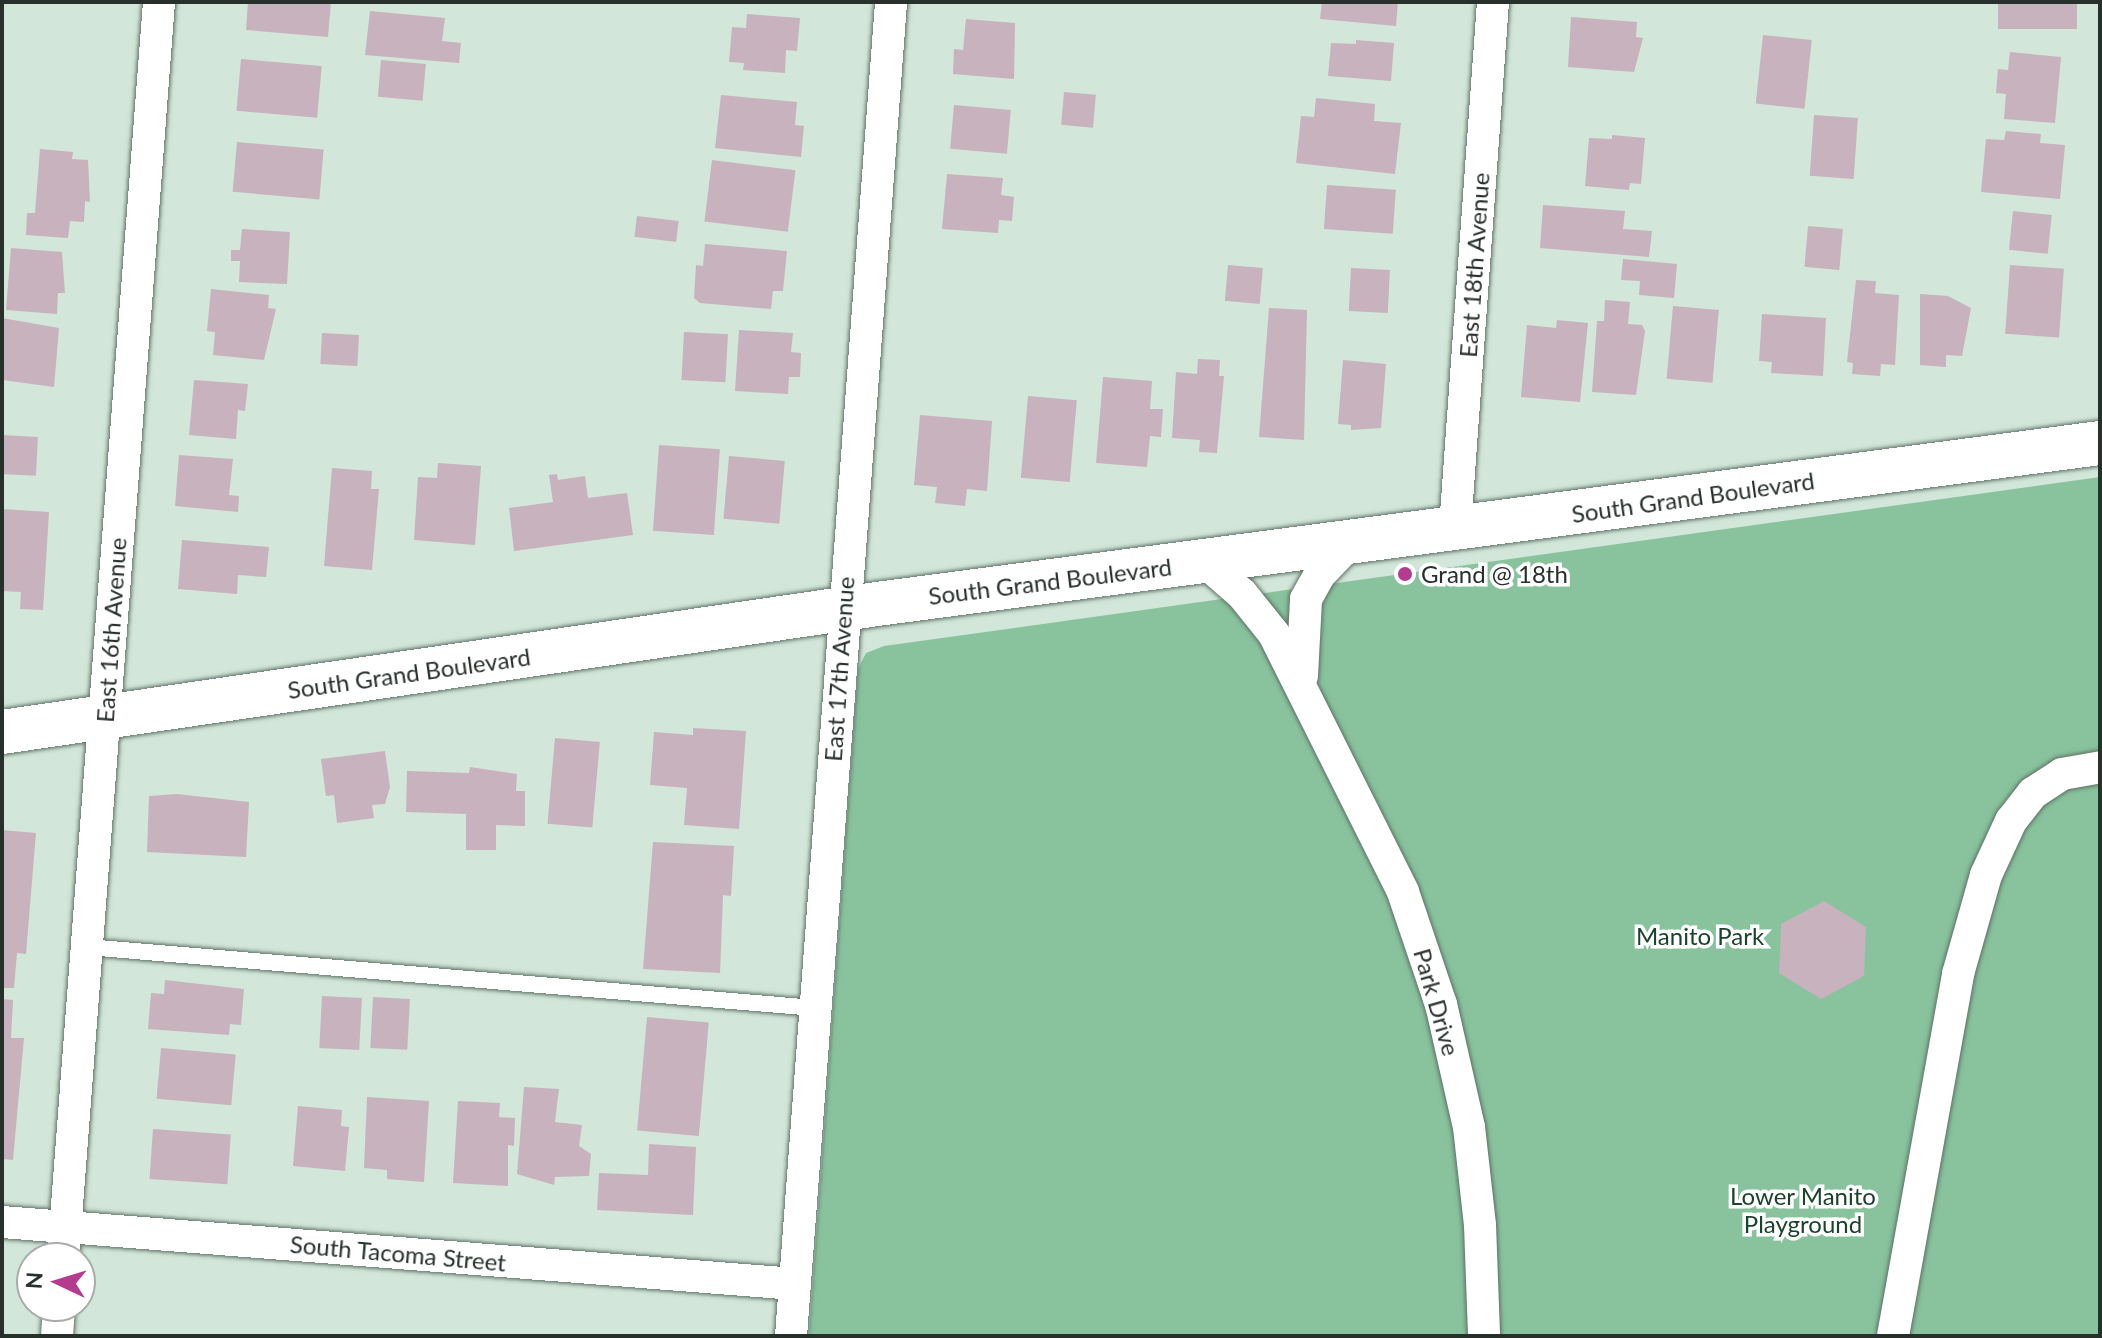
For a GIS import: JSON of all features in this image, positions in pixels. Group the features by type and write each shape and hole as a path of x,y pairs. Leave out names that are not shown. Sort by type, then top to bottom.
{"main road":[{"name":"South Grand Boulevard","path":"2,732 843,609 2100,443"}],"street":[{"name":"East 16th Avenue","path":"64,1242 159,2"},
{"name":"East 17th Avenue","path":"791,1336 843,609 891,2"},
{"name":"East 18th Avenue","path":"1455,528 1493,2"},
{"name":"Park Drive","path":"1305,691 1300,641 1306,599 1320,574 1351,542"},
{"name":"Park Drive","path":"1204,561 1265,620 1305,691 1384,849 1441,1004 1469,1127 1484,1274 1484,1336"},
{"path":"1893,1336 1950,1014 1986,875 2011,821 2033,793 2062,774 2100,767"},
{"name":"South Tacoma Street","path":"2,1222 795,1284"}],"lane":[{"path":"87,947 815,1008"}],"green space":[{"name":"Manito Park","path":"2100,477 2100,1336 809,1336 858,669 866,653 884,646"}],"building":[{"path":"248,2 331,2 328,37 246,30"},
{"path":"1322,2 1398,2 1396,26 1320,19"},
{"path":"1998,2 2077,2 2077,29 1998,29"},
{"path":"370,11 445,18 442,41 461,43 459,63 365,55"},
{"path":"747,14 800,18 797,51 786,50 785,73 743,70 744,63 729,62 732,27 746,28"},
{"path":"1571,17 1637,22 1636,37 1643,38 1634,72 1568,67"},
{"path":"966,19 1015,23 1014,79 953,74 954,49 963,50"},
{"path":"1763,35 1812,40 1805,109 1756,104"},
{"path":"1356,40 1394,43 1391,81 1328,76 1331,43 1356,44"},
{"path":"2010,52 2061,57 2055,123 2004,119 2006,94 1996,93 1998,69 2008,70"},
{"path":"241,59 322,66 317,118 236,111"},
{"path":"381,60 426,64 423,101 378,97"},
{"path":"1064,92 1096,95 1093,128 1061,125"},
{"path":"721,95 797,102 795,125 804,126 801,157 715,148"},
{"path":"1316,98 1375,104 1374,121 1401,123 1395,174 1296,163 1301,116 1314,117"},
{"path":"954,105 1011,110 1007,154 950,149"},
{"path":"1814,115 1858,118 1854,179 1810,176"},
{"path":"2006,131 2041,134 2040,143 2065,145 2060,199 1981,192 1986,139 2004,140"},
{"path":"1612,135 1645,138 1641,184 1630,183 1629,190 1585,186 1589,138 1612,139"},
{"path":"237,142 324,150 319,199 233,192"},
{"path":"40,149 73,152 72,159 88,160 90,202 85,201 84,222 70,221 68,238 26,235 27,213 35,213"},
{"path":"712,160 795,170 788,232 704,222"},
{"path":"947,174 1003,178 1001,195 1014,197 1012,221 999,220 998,233 942,229"},
{"path":"1327,185 1396,190 1393,234 1324,229"},
{"path":"1543,205 1625,211 1623,229 1652,231 1649,257 1540,248"},
{"path":"2013,211 2052,215 2048,254 2009,250"},
{"path":"637,216 679,221 676,242 634,237"},
{"path":"1808,226 1843,229 1839,270 1804,267"},
{"path":"242,229 290,232 287,284 239,282 240,261 231,261 231,250 240,250"},
{"path":"705,244 787,251 783,291 773,291 771,309 700,303 694,298 696,265 703,266"},
{"path":"11,248 62,252 65,293 58,293 57,314 6,310"},
{"path":"1623,259 1677,264 1674,298 1639,295 1640,281 1621,280"},
{"path":"1228,265 1263,268 1260,304 1225,301"},
{"path":"2010,265 2064,269 2059,338 2005,334"},
{"path":"1351,268 1390,270 1388,313 1349,311"},
{"path":"1856,280 1876,281 1875,293 1899,295 1895,365 1881,364 1880,376 1852,374 1853,363 1847,362"},
{"path":"211,289 269,295 268,308 276,309 264,360 213,355 215,332 207,331"},
{"path":"1920,294 1948,296 1971,308 1962,356 1946,355 1946,367 1920,365"},
{"path":"1605,300 1630,302 1628,324 1642,325 1645,331 1636,395 1592,392 1597,321 1604,321"},
{"path":"1673,306 1719,310 1712,383 1667,379"},
{"path":"1269,308 1307,310 1304,440 1259,437"},
{"path":"1762,314 1826,318 1823,376 1771,373 1772,362 1759,361"},
{"path":"2,318 59,328 54,387 2,380"},
{"path":"1557,320 1588,323 1580,402 1521,397 1527,325 1556,328"},
{"path":"739,330 793,333 791,352 801,353 800,377 789,377 788,394 735,391"},
{"path":"684,332 728,334 725,382 681,380"},
{"path":"322,333 359,335 357,366 320,364"},
{"path":"1198,359 1220,360 1219,376 1224,376 1217,453 1199,452 1200,440 1172,438 1176,372 1197,374"},
{"path":"1343,360 1386,364 1381,428 1351,430 1351,425 1338,424"},
{"path":"1103,377 1152,381 1150,409 1163,409 1161,437 1150,436 1147,467 1096,463"},
{"path":"194,380 248,384 245,411 238,410 236,439 189,435"},
{"path":"1028,396 1077,400 1070,482 1021,478"},
{"path":"920,415 992,421 987,491 967,489 965,506 935,503 937,487 914,485"},
{"path":"2,435 38,437 36,476 2,474"},
{"path":"659,445 720,449 714,535 653,531"},
{"path":"179,455 233,459 229,495 239,496 238,512 175,506"},
{"path":"729,456 785,461 779,524 724,519"},
{"path":"438,463 481,466 475,545 414,540 418,477 437,478"},
{"path":"332,468 372,471 371,489 379,489 372,570 324,566"},
{"path":"557,474 558,480 585,476 588,498 627,493 633,535 514,551 509,508 553,502 549,475"},
{"path":"2,509 49,512 43,610 20,609 21,592 2,591"},
{"path":"182,540 269,547 266,577 238,575 237,594 178,589"},
{"path":"693,728 746,731 739,829 684,825 687,788 650,785 654,732 693,735"},
{"path":"555,738 600,742 592,828 548,824"},
{"path":"385,751 390,787 385,804 372,805 374,818 337,823 334,795 326,796 321,759"},
{"path":"470,767 517,774 516,791 525,791 525,826 496,825 496,850 466,850 466,814 406,812 407,771 469,773"},
{"path":"177,794 249,802 246,857 147,852 149,796"},
{"path":"2,830 36,833 26,954 17,953 14,988 2,988"},
{"path":"653,842 734,846 731,896 723,895 720,973 643,969"},
{"path":"1824,901 1866,927 1864,976 1821,999 1779,973 1781,924"},
{"path":"165,980 244,989 241,1025 230,1024 229,1035 148,1029 151,993 164,994"},
{"path":"322,996 362,998 359,1050 319,1048"},
{"path":"373,997 410,999 407,1050 370,1048"},
{"path":"2,999 13,1000 11,1038 24,1038 13,1160 2,1159"},
{"path":"647,1017 709,1022 699,1136 637,1131"},
{"path":"161,1048 236,1055 231,1105 157,1099"},
{"path":"524,1087 559,1089 555,1122 582,1125 579,1146 591,1154 589,1176 555,1177 554,1185 517,1174"},
{"path":"367,1097 429,1101 424,1182 387,1179 387,1170 364,1168"},
{"path":"458,1101 500,1103 499,1117 515,1118 514,1146 508,1145 508,1186 453,1183"},
{"path":"298,1106 342,1110 341,1126 349,1127 345,1171 293,1166"},
{"path":"153,1129 231,1134 227,1184 150,1179"},
{"path":"649,1144 696,1147 693,1215 597,1210 599,1173 648,1175"}],"place":[{"name":"Grand @ 18th","path":"1405,574"}],"park label":[{"name":"Lower Manito Playground","path":"1803,1210"}]}
